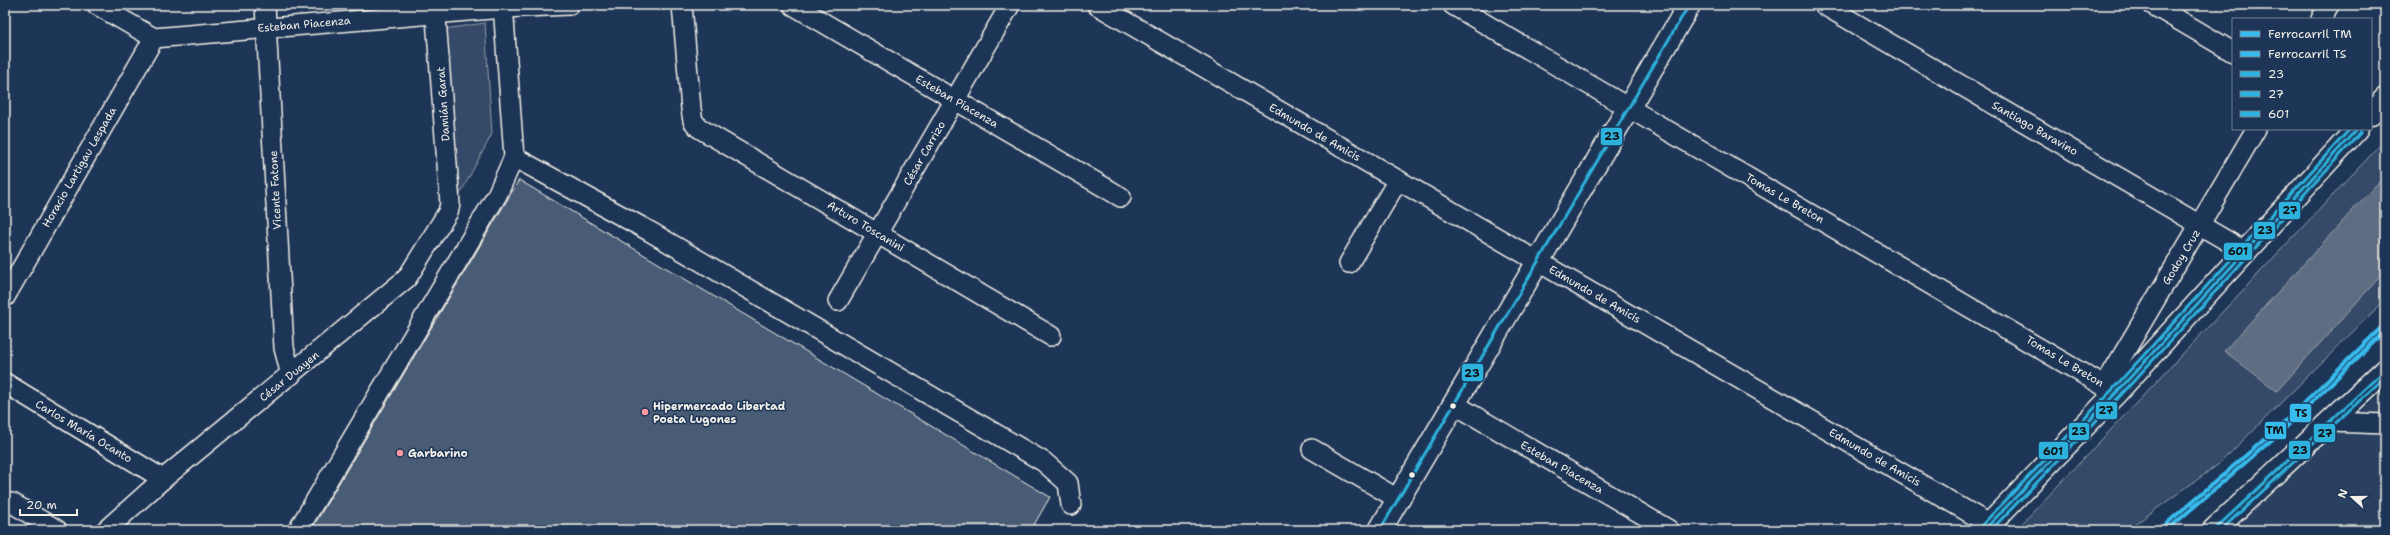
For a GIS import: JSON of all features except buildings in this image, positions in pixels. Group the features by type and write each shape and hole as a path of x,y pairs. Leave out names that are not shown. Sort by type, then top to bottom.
{"main road":[{"path":"1380,530 1688,5"},
{"path":"2372,113 2385,99"},
{"path":"1987,527 2111,389 2246,252 2356,130"},
{"path":"2214,530 2385,370"}],"street":[{"path":"96,5 154,38"},
{"name":"Vicente Fatone","path":"265,5 284,348 291,375"},
{"name":"Esteban Piacenza","path":"154,38 436,10 569,5"},
{"name":"Arturo Toscanini","path":"682,5 691,109 693,121 699,128 1051,336"},
{"name":"Esteban Piacenza","path":"793,5 1121,197"},
{"name":"César Carrizo","path":"838,301 1010,5"},
{"name":"Edmundo de Amicis","path":"1097,5 1538,261 1987,527"},
{"name":"Tomas Le Breton","path":"1453,5 1629,106 2111,389"},
{"name":"Santiago Baravino","path":"1824,5 2246,252"},
{"path":"2153,5 2232,51"},
{"path":"2322,18 2329,5"},
{"path":"298,530 497,195 514,157 503,7"},
{"name":"Damián Garat","path":"436,10 450,204"},
{"name":"Horacio Lartigau Lespada","path":"5,297 154,38"},
{"name":"Godoy Cruz","path":"2111,389 2200,225 2255,130"},
{"path":"514,157 649,231 1044,462 1068,482 1071,505"},
{"path":"1349,263 1398,180"},
{"name":"César Duayen","path":"106,530 163,479 407,278 448,212 450,204"},
{"name":"Carlos María Ocanto","path":"5,383 163,479"},
{"name":"Esteban Piacenza","path":"1454,404 1669,530"},
{"path":"2330,422 2385,424"},
{"path":"1312,449 1398,499"},
{"path":"5,503 12,503 57,530"}],"shaded area":[{"path":"485,23 492,134 459,196 444,29"},
{"path":"2385,140 2385,300 2219,464 2127,530 2016,530"},
{"path":"2385,175 2385,271 2277,391 2224,351"},
{"path":"2385,390 2385,530 2231,530"}],"rail line":[{"name":"TM","path":"2159,530 2279,427 2385,324"},
{"name":"TS","path":"2167,530 2282,431 2385,331"}],"transit line":[{"name":"23","path":"1380,530 1689,5"},
{"name":"601","path":"1980,527 2112,390 2349,130"},
{"name":"23","path":"1984,530 2116,393 2356,130"},
{"name":"27","path":"1991,530 2120,396 2361,132"},
{"name":"23","path":"2214,530 2385,370"},
{"name":"27","path":"2221,530 2385,377"}],"place":[{"name":"Hipermercado Libertad Poeta Lugones","path":"645,412"},
{"name":"Garbarino","path":"400,453"}]}
